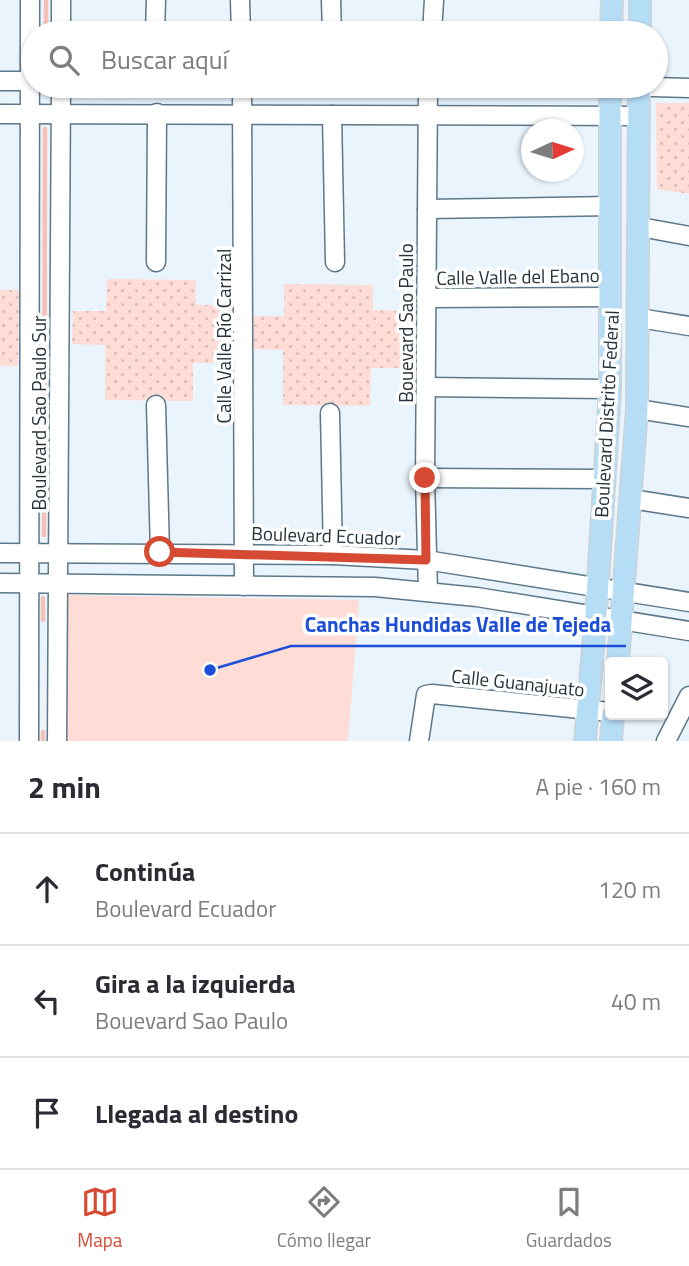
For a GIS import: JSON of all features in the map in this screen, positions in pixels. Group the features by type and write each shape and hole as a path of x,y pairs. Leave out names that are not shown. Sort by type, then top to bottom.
{"main road":[{"path":"611,21 612,0"},
{"path":"640,0 640,21"},
{"name":"Boulevard Distrito Federal","path":"584,741 596,614 602,479 610,388 610,98"},
{"name":"Boulevard Distrito Federal","path":"618,657 637,409 639,98"},
{"path":"611,741 612,720"}],"street":[{"path":"61,0 61,21"},
{"path":"155,21 156,0"},
{"path":"240,0 241,21"},
{"path":"331,0 332,21"},
{"path":"433,21 434,0"},
{"name":"Boulevard Sao Paulo Sur","path":"30,1 31,21"},
{"path":"0,81 21,81"},
{"path":"668,87 689,88"},
{"name":"Boulevard Sao Paulo Sur","path":"29,741 32,98"},
{"name":"Boulevard Sao Paulo Sur","path":"57,741 61,98"},
{"name":"Calle Valle Río Carrizal","path":"243,98 244,586"},
{"name":"Bouevard Sao Paulo","path":"428,98 425,478 428,592"},
{"path":"156,262 157,113"},
{"path":"0,114 639,116"},
{"path":"332,115 335,262"},
{"path":"427,209 611,206"},
{"path":"640,228 689,236"},
{"name":"Calle Valle del Ebano","path":"426,298 611,297"},
{"path":"639,317 689,326"},
{"path":"426,387 610,388"},
{"path":"156,405 160,552"},
{"path":"637,409 689,417"},
{"path":"330,413 333,555"},
{"path":"425,478 602,479"},
{"path":"631,499 689,508"},
{"name":"Boulevard Ecuador","path":"0,553 160,552 333,555 426,560 689,602"},
{"path":"0,583 374,587 596,614 689,631"},
{"name":"Calle Guanajuato","path":"419,741 426,695 605,713"},
{"path":"666,741 689,696"}],"shaded area":[{"path":"656,103 689,103 689,194 657,189"},
{"path":"107,279 196,280 196,305 233,305 232,363 193,363 193,401 105,400 105,345 72,344 73,311 106,311"},
{"path":"284,284 373,285 373,310 410,311 410,368 371,368 370,406 283,405 283,350 250,349 250,316 284,316"},
{"path":"0,290 19,290 18,366 0,366"},
{"path":"68,595 359,600 348,741 66,741"}],"waterway":[{"path":"46,0 46,21"},
{"path":"44,535 45,129"},
{"path":"43,598 43,620"},
{"path":"43,732 43,741"}],"place":[{"name":"Canchas Hundidas Valle de Tejeda","path":"210,670"}],"route":[{"path":"160,552 333,555 426,560 425,478"}]}
